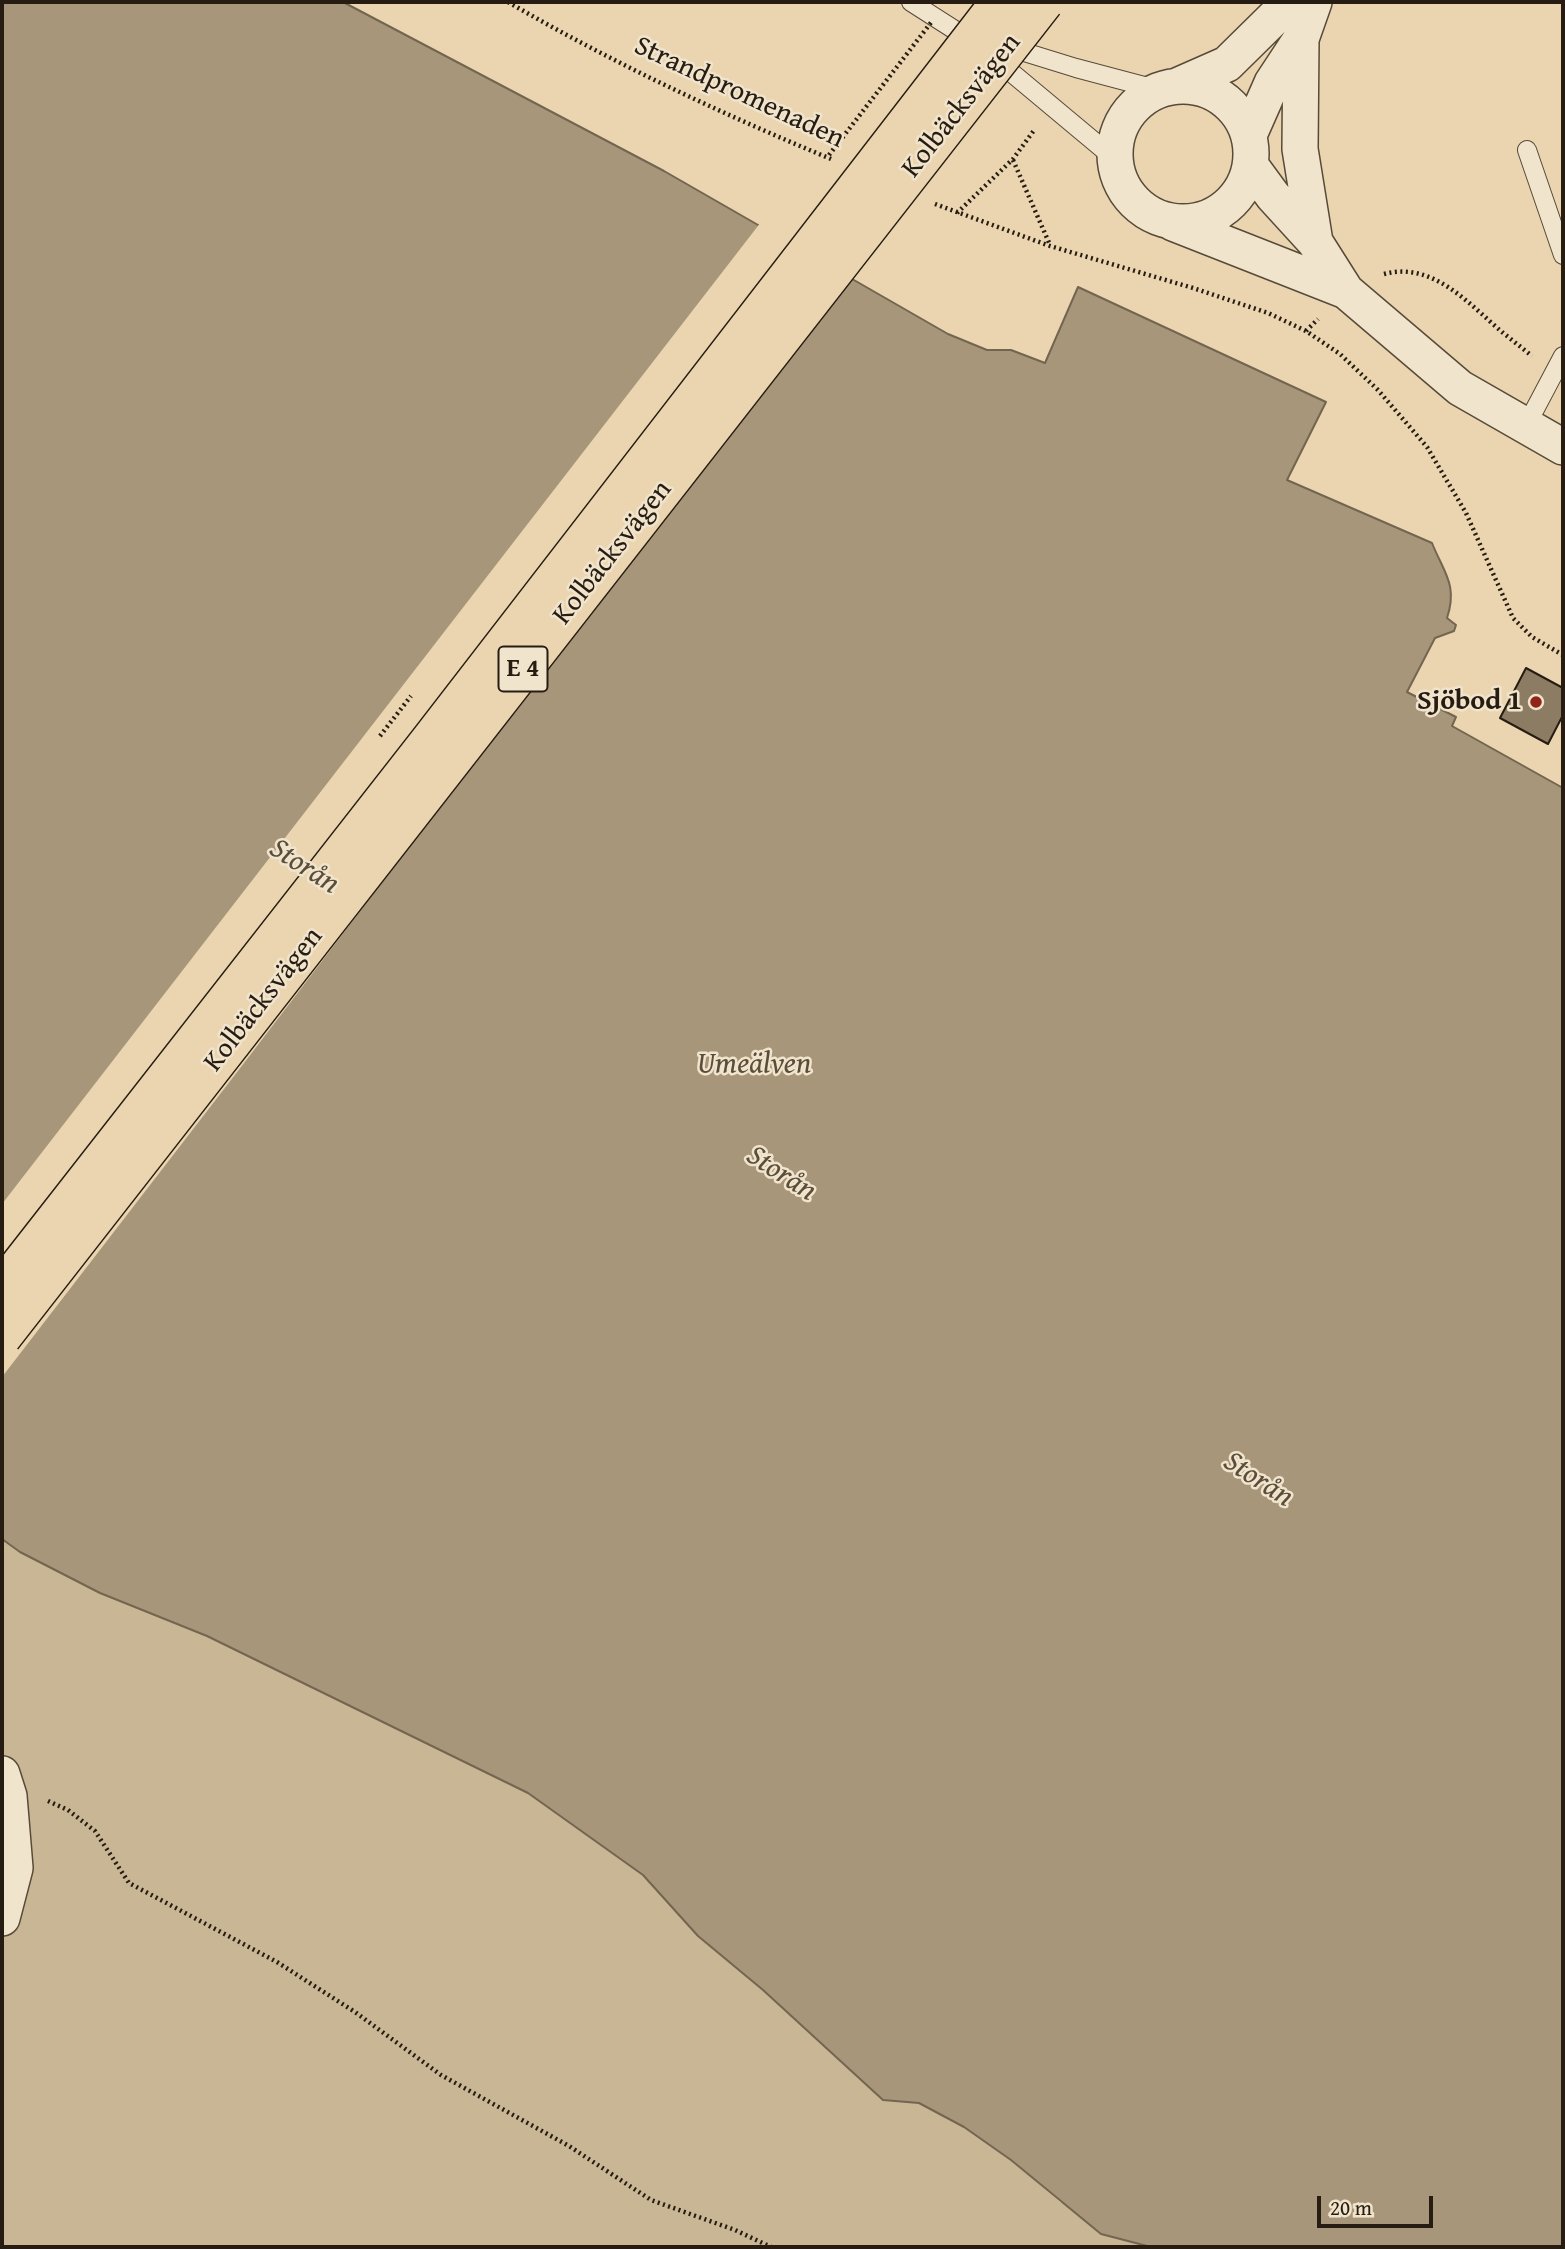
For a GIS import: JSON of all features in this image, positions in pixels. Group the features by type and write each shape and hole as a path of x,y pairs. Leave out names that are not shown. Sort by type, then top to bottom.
{"highway":[{"name":"Kolbäcksvägen","path":"2,1288 1000,2"},
{"name":"Kolbäcksvägen","path":"2,1337 1044,2"}],"street":[{"path":"1290,2 1227,64 1140,100 1128,113 1115,144 1118,176 1134,202 1151,214 1346,291"},
{"path":"1171,222 1188,223 1205,219 1228,206 1241,192 1247,180 1250,151 1272,83 1301,39 1314,2"},
{"path":"1301,39 1300,149 1315,242"},
{"path":"1168,88 1194,87 1222,98 1242,119 1250,151 1273,196 1315,242 1346,291 1461,388 1563,447"},
{"path":"2,1918 15,1868 5,1785"}],"lane":[{"path":"911,2 960,31 1052,104 1115,159"},
{"path":"960,31 1076,68 1168,88"},
{"path":"1527,150 1563,255"},
{"path":"1526,426 1563,356"}],"path":[{"name":"Strandpromenaden","path":"508,2 564,35 735,119 834,161"},
{"path":"826,158 940,11"},
{"path":"957,213 1013,159 1040,121"},
{"path":"1013,159 1050,246"},
{"path":"933,202 1050,246 1268,313 1306,331 1340,354 1378,390 1427,447 1466,513 1513,618 1532,637 1563,655"},
{"path":"1306,331 1346,291 1367,278 1395,271 1432,278 1459,293 1502,332 1554,373"},
{"path":"375,742 417,688"},
{"path":"5,1785 68,1810 95,1831 128,1883 276,1962 355,2012 441,2075 569,2147 651,2200 735,2230 771,2247"}],"shaded area":[{"path":"2,1539 20,1552 100,1593 207,1636 528,1793 643,1875 698,1936 763,1990 883,2100 919,2103 964,2127 1011,2160 1060,2202 1151,2247 2,2247"}],"water":[{"name":"Umeälven","path":"2,2 343,2 664,171 948,334 987,350 1011,350 1045,363 1078,287 1326,402 1287,480 1432,543 1450,588 1447,618 1456,625 1454,631 1435,638 1407,692 1456,717 1452,726 1563,788 1563,2247 1151,2247 1101,2234 1011,2160 964,2127 919,2103 883,2100 763,1990 698,1936 643,1875 528,1793 207,1636 100,1593 20,1552 2,1539"}],"pier":[{"path":"761,222 848,273 2,1377 2,1204"}],"building":[{"name":"Sjöbod 1","path":"1526,668 1563,688 1563,715 1548,744 1500,718"}],"place":[{"name":"Sjöbod 1","path":"1536,702"}],"water label":[{"name":"Storån","path":"304,867"},
{"name":"Storån","path":"781,1174"},
{"name":"Storån","path":"1258,1480"}]}
